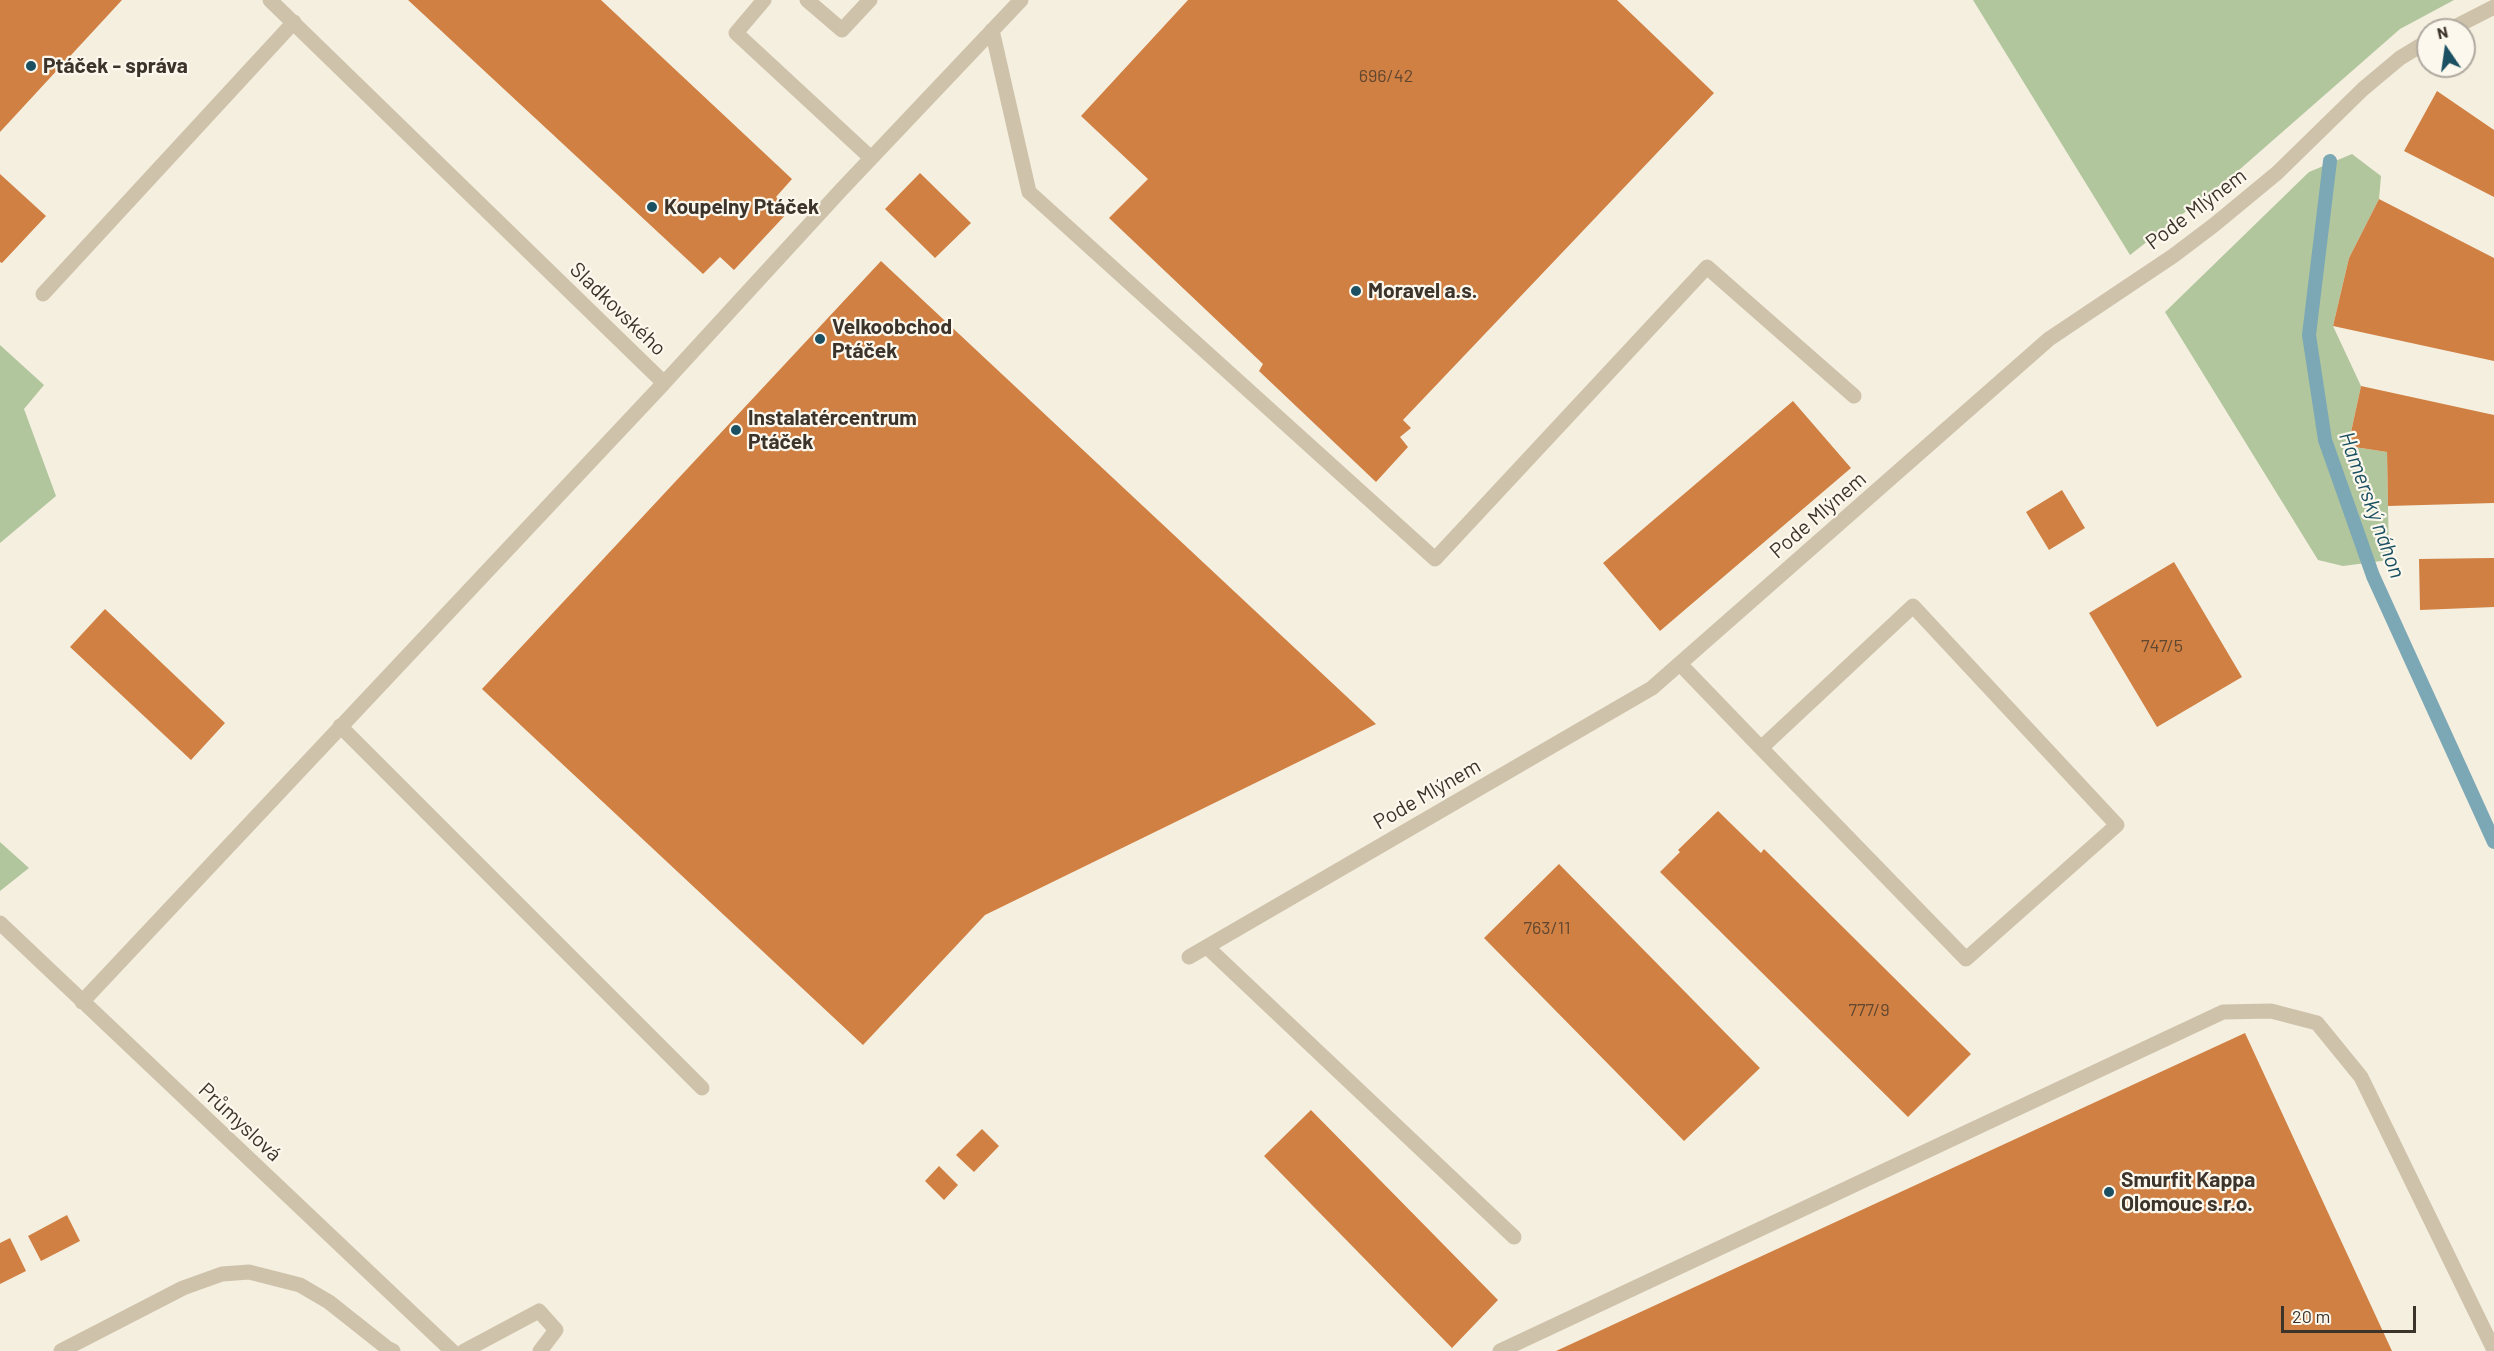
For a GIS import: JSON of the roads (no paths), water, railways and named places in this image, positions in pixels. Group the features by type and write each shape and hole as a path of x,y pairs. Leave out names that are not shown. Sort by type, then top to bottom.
{"street":[{"name":"Sladkovského","path":"270,0 664,383 871,158 1021,0"},
{"path":"764,0 736,33 871,158"},
{"path":"807,0 842,30 870,0"},
{"path":"2472,18 2494,7"},
{"path":"43,294 294,22"},
{"path":"992,30 1029,192 1435,559 1707,267 1854,396"},
{"name":"Pode Mlýnem","path":"1189,957 1652,687 2049,339 2173,256 2214,225 2277,173 2363,89 2400,58 2416,48"},
{"path":"82,1002 664,383"},
{"path":"1680,664 1761,748 1966,959 2117,825 1913,606 1761,748"},
{"path":"340,726 702,1088"},
{"name":"Průmyslová","path":"0,923 452,1351"},
{"path":"1207,947 1514,1237"},
{"path":"1500,1351 2223,1012 2271,1011 2317,1023 2361,1077 2494,1350"},
{"path":"61,1351 183,1288 222,1274 249,1272 300,1285 329,1302 393,1351"},
{"path":"464,1351 539,1311 556,1330 540,1351"}],"waterway":[{"name":"Hamerský náhon","path":"2330,161 2309,335 2325,440 2373,576 2494,842"}],"place":[{"name":"Ptáček - správa","path":"31,66"},
{"name":"Koupelny Ptáček","path":"652,207"},
{"name":"Moravel a.s.","path":"1356,291"},
{"name":"Velkoobchod Ptáček","path":"820,339"},
{"name":"Instalatércentrum Ptáček","path":"736,430"},
{"name":"Smurfit Kappa Olomouc s.r.o.","path":"2109,1192"}]}
